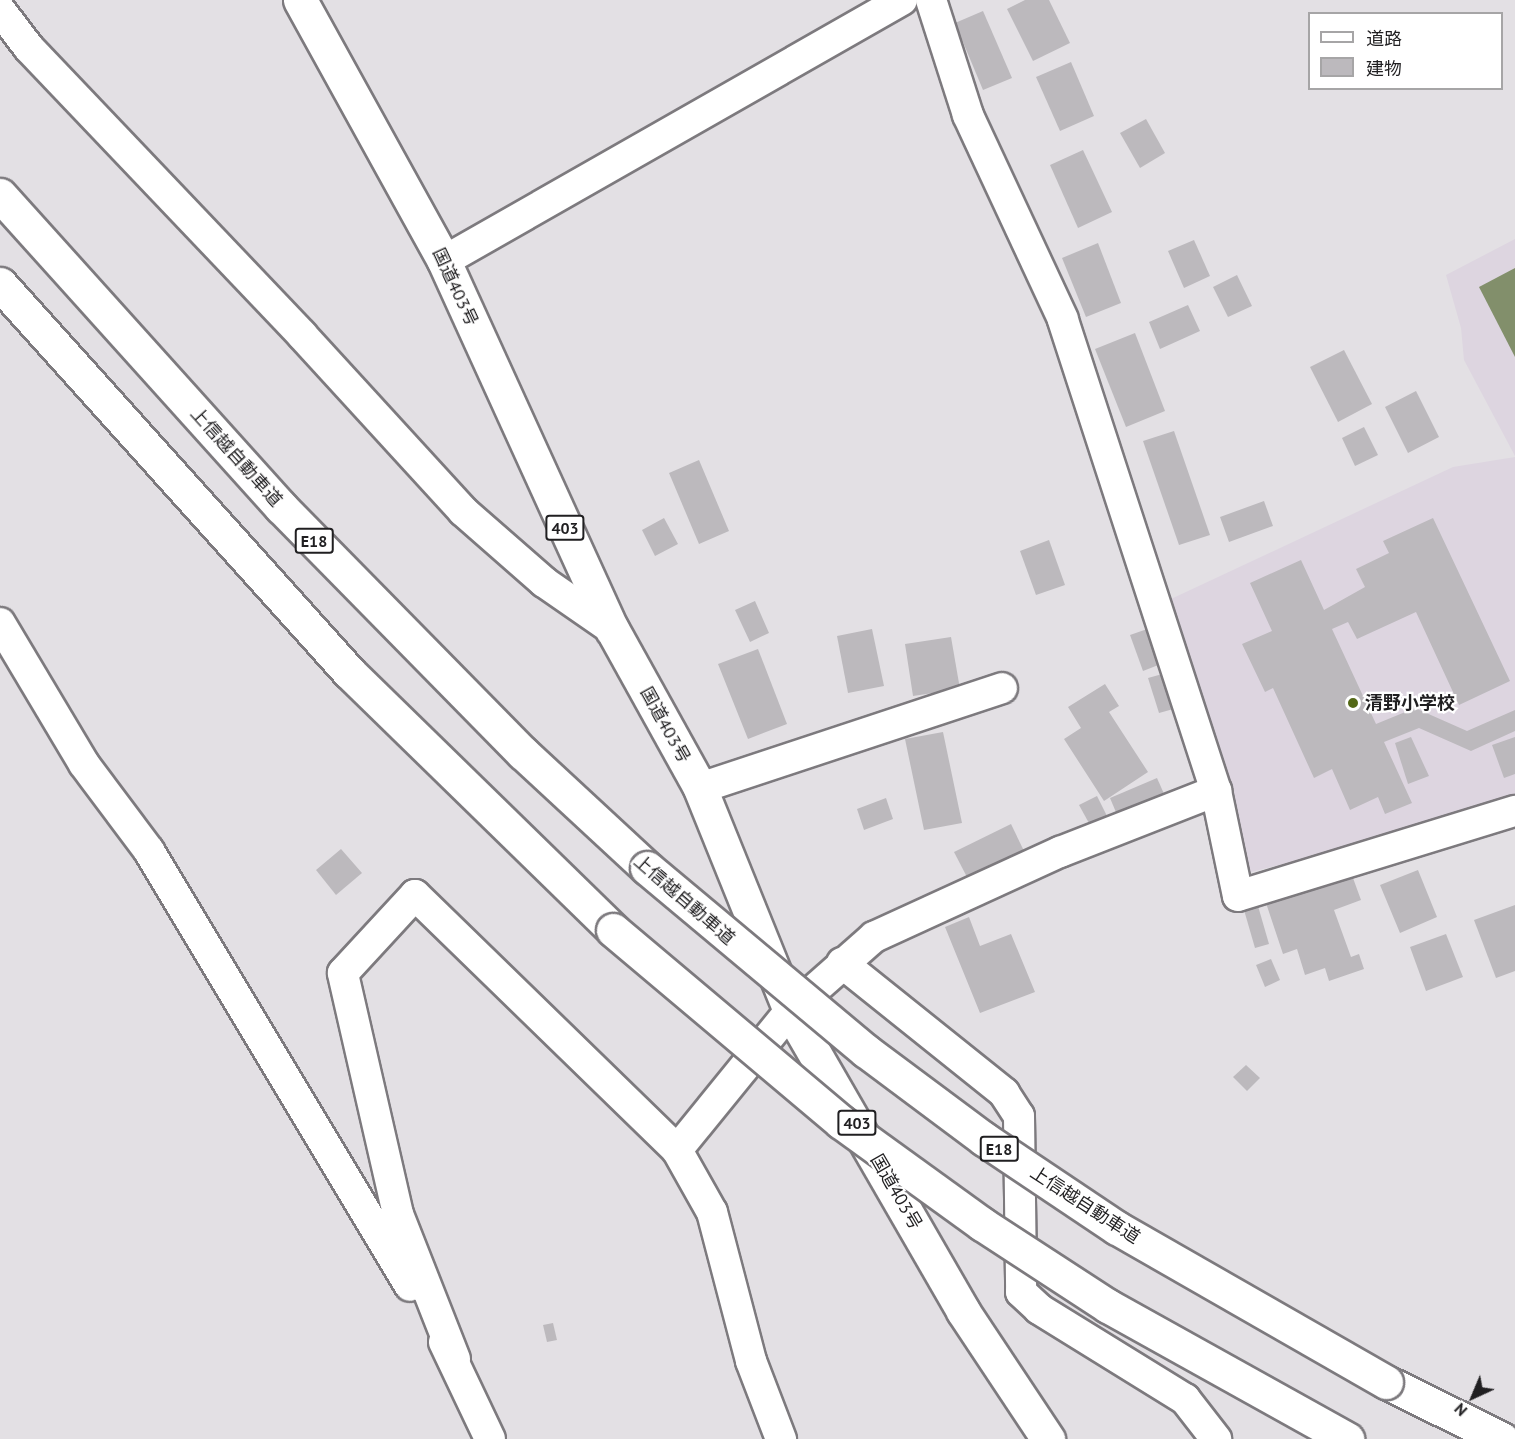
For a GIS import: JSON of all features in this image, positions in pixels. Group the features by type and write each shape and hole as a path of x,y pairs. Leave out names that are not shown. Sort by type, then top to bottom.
{"highway":[{"name":"国道403号","path":"300,0 444,261 612,629 700,788 790,1011 963,1311 1048,1439"},
{"name":"上信越自動車道","path":"0,195 281,507 523,753 647,868 866,1051 984,1139 1127,1234 1386,1382 1502,1439"},
{"path":"0,284 349,672 613,930 841,1122 982,1224 1108,1306 1347,1439"}],"street":[{"path":"444,261 902,0"},
{"path":"931,0 968,115 1063,319 1216,791 1238,896 1515,811"},
{"path":"0,10 29,48 302,335 463,511 544,582 612,629"},
{"path":"0,623 84,764 149,851 454,1359"},
{"path":"700,788 1002,688"},
{"path":"677,1150 790,1011 842,963 884,932 1060,852 1216,791"},
{"path":"490,1439 454,1359 398,1214 343,973 415,895 677,1150 712,1212 751,1361 781,1439"},
{"path":"842,963 1004,1094 1019,1116 1021,1292 1040,1309 1185,1399 1216,1439"}],"shaded area":[{"path":"1515,239 1515,456 1464,360 1461,328 1446,275"},
{"path":"1515,268 1515,357 1479,287"},
{"name":"清野小学校","path":"1515,457 1515,800 1396,836 1251,872 1156,606 1453,467"}],"building":[{"path":"1025,0 1049,0 1070,43 1033,61 1007,9"},
{"path":"983,11 1012,78 983,90 955,23"},
{"path":"1071,62 1094,116 1060,131 1036,77"},
{"path":"1146,119 1165,153 1140,168 1120,133"},
{"path":"1083,150 1112,212 1078,228 1050,165"},
{"path":"1194,240 1210,276 1184,288 1168,251"},
{"path":"1098,243 1121,303 1086,317 1062,258"},
{"path":"1237,275 1252,306 1228,317 1213,287"},
{"path":"1188,305 1200,331 1160,349 1149,322"},
{"path":"1135,333 1165,411 1126,427 1095,349"},
{"path":"1344,350 1372,404 1338,422 1310,367"},
{"path":"1416,391 1439,437 1408,453 1385,407"},
{"path":"1364,427 1378,455 1355,466 1342,438"},
{"path":"1174,431 1210,535 1179,545 1143,441"},
{"path":"699,460 729,531 699,544 669,473"},
{"path":"1264,501 1273,526 1229,542 1220,517"},
{"path":"664,518 678,544 655,556 642,530"},
{"path":"1433,518 1510,681 1459,705 1416,612 1357,639 1348,622 1332,629 1376,724 1415,708 1467,731 1515,710 1515,731 1471,751 1419,728 1384,742 1412,803 1385,814 1378,797 1350,810 1332,769 1314,778 1273,688 1265,692 1242,644 1272,631 1250,583 1301,560 1324,610 1365,587 1356,569 1389,553 1383,541"},
{"path":"1049,540 1065,585 1036,595 1020,551"},
{"path":"755,601 769,633 750,642 735,610"},
{"path":"1153,627 1166,662 1143,671 1130,635"},
{"path":"872,629 884,686 848,693 837,636"},
{"path":"951,637 960,689 913,696 905,644"},
{"path":"758,649 787,724 748,739 718,664"},
{"path":"1166,673 1177,708 1159,713 1148,678"},
{"path":"1105,684 1119,706 1109,712 1148,772 1104,801 1064,739 1081,728 1068,707"},
{"path":"943,732 962,823 924,830 905,739"},
{"path":"1411,737 1429,776 1408,784 1395,743"},
{"path":"1515,737 1515,774 1504,778 1492,745"},
{"path":"1157,778 1165,796 1118,817 1110,798"},
{"path":"1097,796 1107,816 1090,825 1079,805"},
{"path":"886,798 893,819 864,830 857,809"},
{"path":"1011,824 1024,851 968,879 954,852"},
{"path":"341,849 362,873 336,895 316,870"},
{"path":"1418,870 1437,917 1400,933 1380,885"},
{"path":"1353,878 1361,900 1334,910 1351,957 1359,954 1364,969 1329,981 1325,968 1305,975 1297,949 1283,954 1266,903 1324,883 1326,887"},
{"path":"1515,905 1515,971 1496,978 1474,920"},
{"path":"1258,906 1269,944 1255,948 1244,910"},
{"path":"969,917 980,946 1011,934 1035,992 980,1013 945,927"},
{"path":"1446,934 1463,977 1426,991 1410,947"},
{"path":"1271,959 1280,980 1265,987 1256,965"},
{"path":"1246,1065 1260,1078 1247,1091 1233,1077"},
{"path":"553,1323 557,1340 547,1342 543,1325"}],"place":[{"name":"清野小学校","path":"1353,703"}]}
